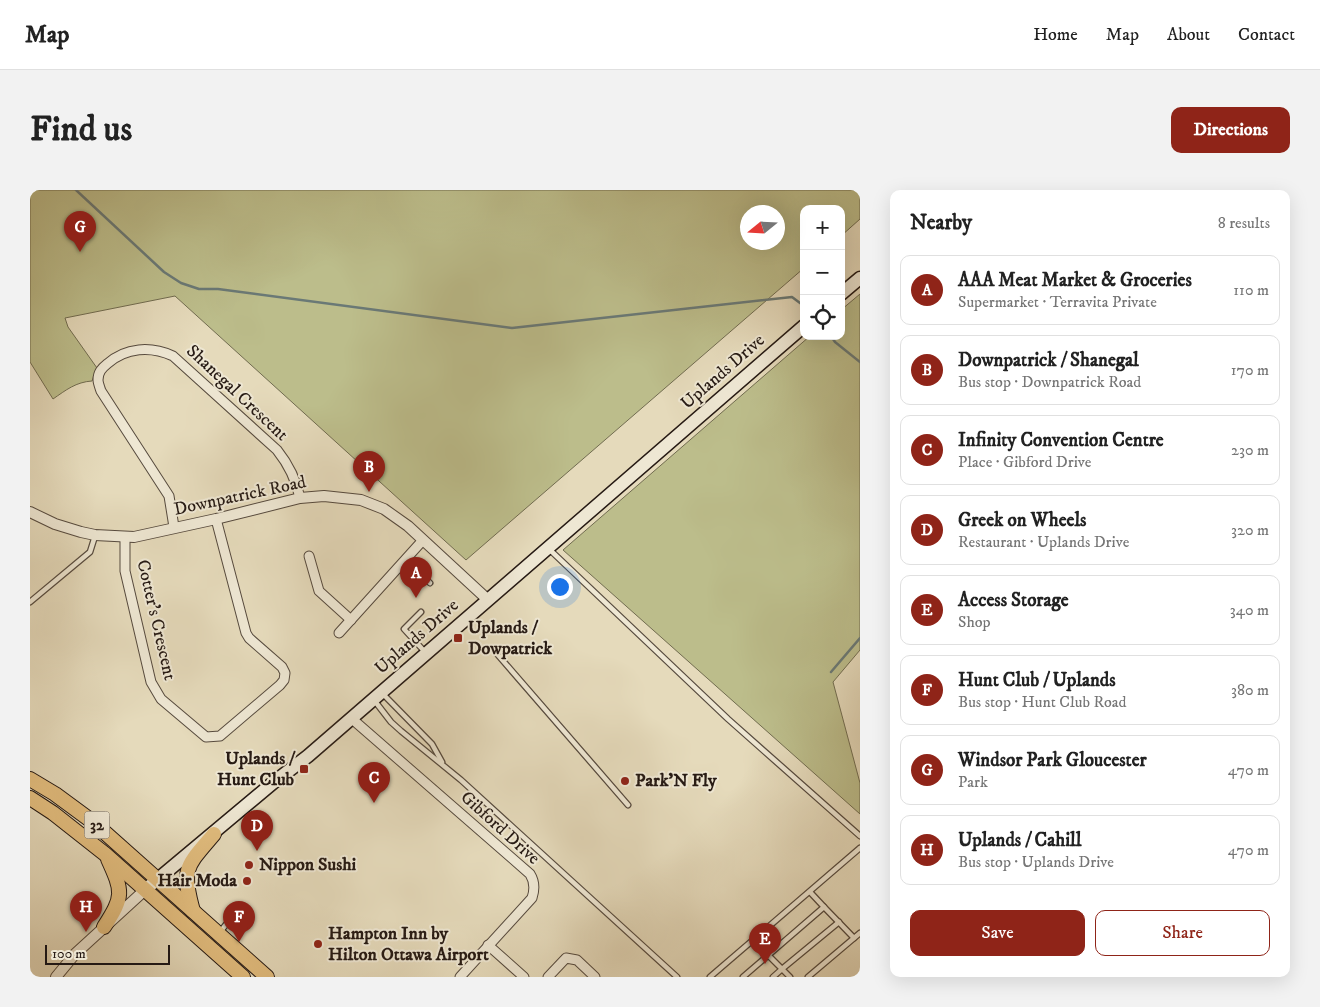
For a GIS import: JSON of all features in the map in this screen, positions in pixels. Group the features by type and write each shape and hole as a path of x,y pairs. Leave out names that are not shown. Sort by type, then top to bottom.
{"main road":[{"path":"845,291 860,278"},
{"name":"Uplands Drive","path":"146,889 377,696 800,329"},
{"name":"32","path":"30,778 93,822 267,977"},
{"name":"32","path":"30,798 60,817 105,854 243,977"},
{"path":"194,912 186,885 187,874 191,862 214,834"},
{"path":"104,927 117,907 120,896 119,884 105,854"}],"street":[{"name":"Shanegal Crescent","path":"174,527 169,496 101,391 98,380 100,370 122,353 155,349 173,356 277,450 288,465 297,483 300,498"},
{"name":"Downpatrick Road","path":"30,512 55,524 95,535 134,537 300,498 342,497 372,504 395,516 487,599"},
{"name":"Cotter's Crescent","path":"125,537 125,571 151,682 161,699 197,731 206,737 220,736 280,685 284,680 285,673 282,667 249,638 246,633 216,519"},
{"path":"339,633 423,540"},
{"path":"309,556 318,591 351,620"},
{"name":"Gibford Drive","path":"351,718 530,874 532,878 534,892 532,898 460,977"},
{"name":"Uplands Drive","path":"56,977 75,954 146,889"},
{"path":"488,945 524,977"},
{"path":"548,977 563,960 571,958 576,960 595,977"}],"lane":[{"path":"30,602 90,552 95,535"},
{"path":"548,548 728,719 860,836"},
{"path":"405,560 430,583"},
{"path":"421,612 404,629 426,653"},
{"path":"498,655 628,805"},
{"path":"377,696 391,722 557,866 677,977"},
{"path":"377,696 432,744 444,766"},
{"path":"710,977 860,848"},
{"path":"810,892 854,938"},
{"path":"743,977 824,907"},
{"path":"219,934 232,917"},
{"path":"773,977 838,922"},
{"path":"808,977 860,933"},
{"path":"754,941 790,977"}],"green space":[{"path":"30,190 860,190 860,219 845,232 845,205 800,205 800,271 466,560 175,296 65,318 68,327 97,368 92,381 76,385 53,399 30,362"},
{"path":"860,294 860,650 833,682 860,783 860,814 563,550 805,340 845,340 845,307"}],"waterway":[{"path":"76,190 164,272 181,283 199,289 218,289 512,328 792,297 800,303"},
{"path":"834,340 860,362"},
{"path":"831,672 860,638"}],"place":[{"name":"Windsor Park Gloucester","path":"80,252"},
{"name":"Downpatrick / Shanegal","path":"369,492"},
{"name":"AAA Meat Market & Groceries","path":"416,598"},
{"name":"Uplands / Dowpatrick","path":"458,638"},
{"name":"Uplands / Hunt Club","path":"304,769"},
{"name":"Park'N Fly","path":"625,781"},
{"name":"Infinity Convention Centre","path":"374,803"},
{"name":"Greek on Wheels","path":"257,851"},
{"name":"Nippon Sushi","path":"249,865"},
{"name":"Hair Moda","path":"247,881"},
{"name":"Uplands / Cahill","path":"86,932"},
{"name":"Hunt Club / Uplands","path":"239,942"},
{"name":"Hampton Inn by Hilton Ottawa Airport","path":"318,944"},
{"name":"Access Storage","path":"765,964"}]}
